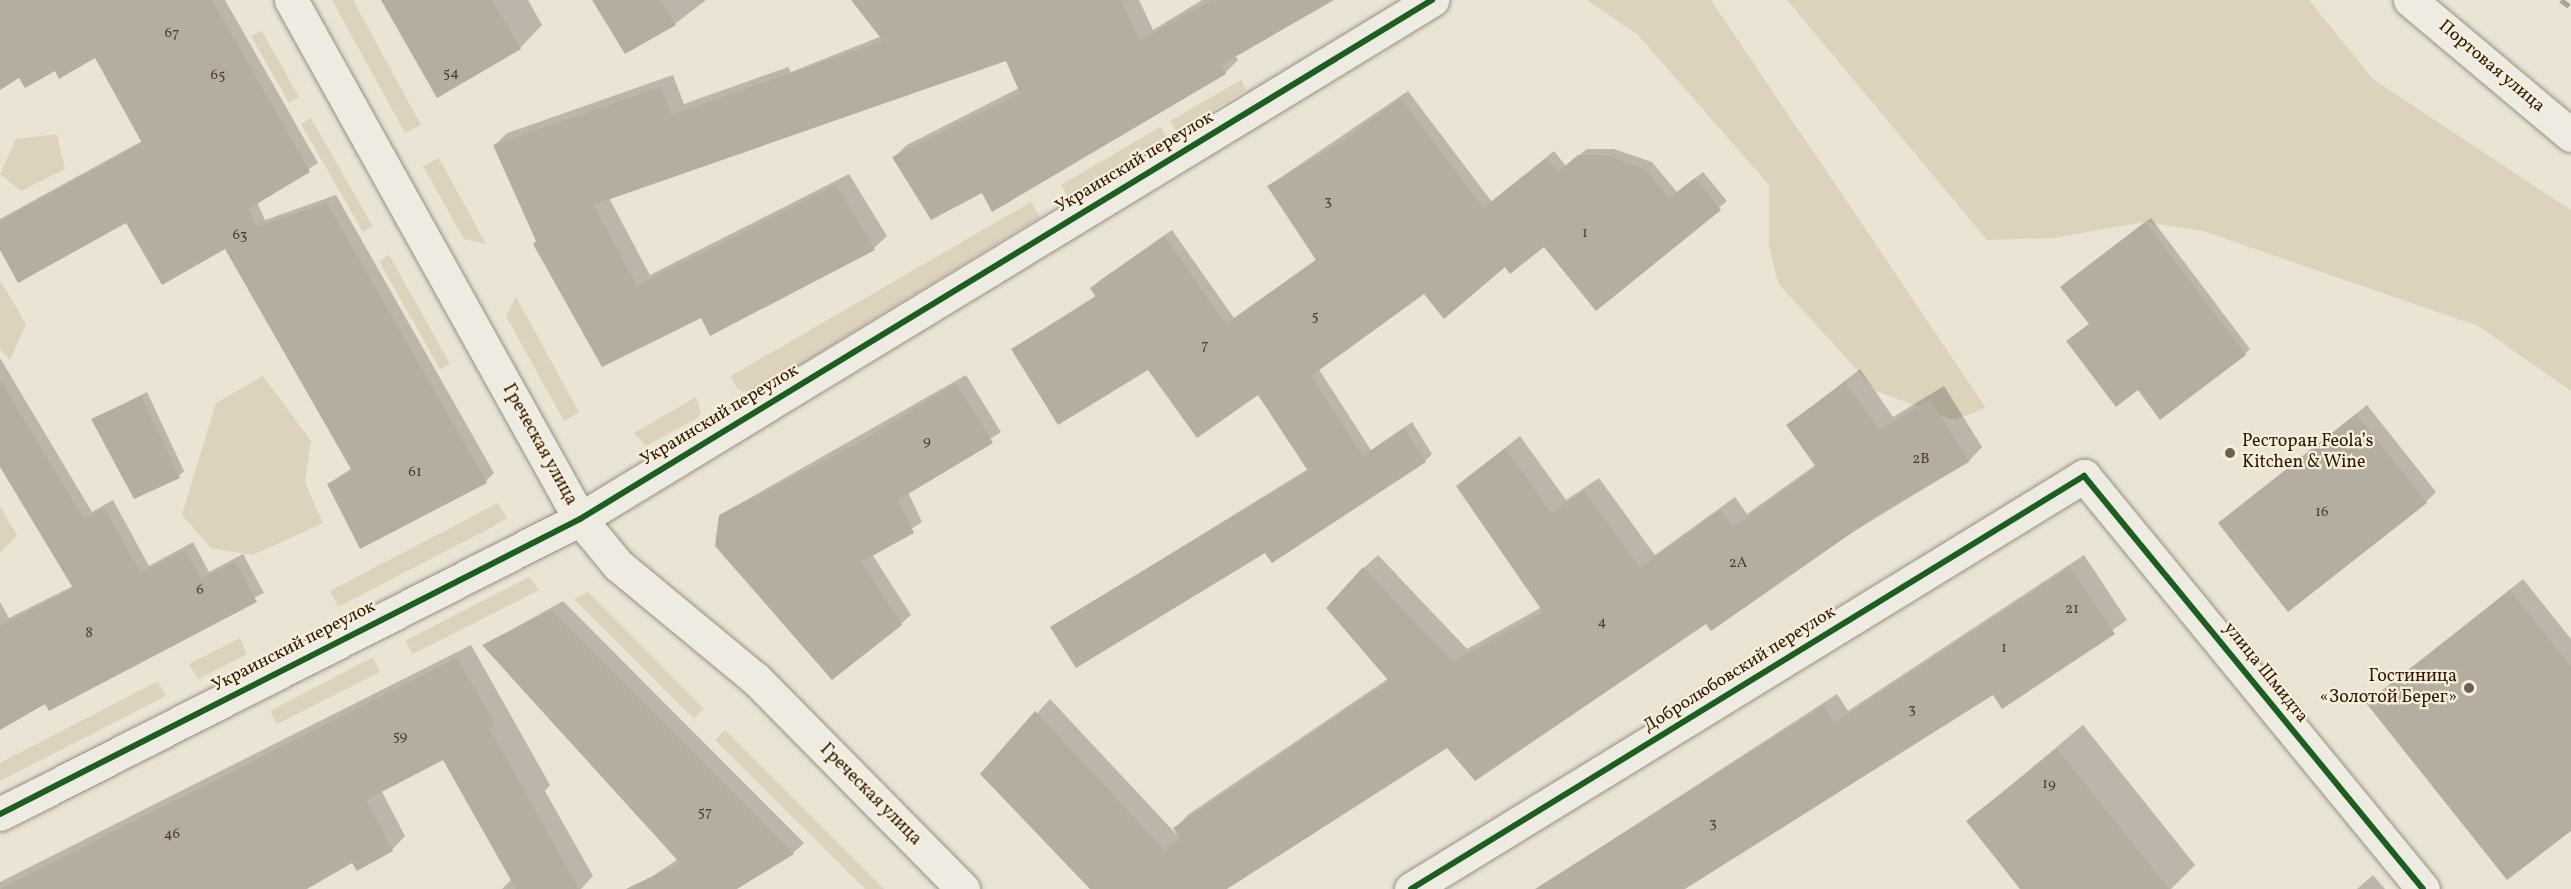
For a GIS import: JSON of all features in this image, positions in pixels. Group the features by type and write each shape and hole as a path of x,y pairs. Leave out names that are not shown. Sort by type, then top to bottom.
{"street":[{"name":"Греческая улица","path":"291,0 580,519 618,565 756,679 963,889"},
{"name":"Украинский переулок","path":"0,814 580,519 1432,0"},
{"name":"Портовая улица","path":"2410,0 2571,135"},
{"name":"Добролюбовский переулок","path":"1411,889 2084,476"},
{"name":"улица Шмидта","path":"2084,476 2423,889"}],"shaded area":[{"path":"332,0 353,0 421,125 405,133"},
{"path":"1587,0 1711,0 1986,408 1954,420 1876,391 1778,283 1769,246 1769,185 1638,35"},
{"path":"1787,0 2309,0 2373,79 2571,210 2571,391 2478,326 2203,231 2145,222 2053,238 1987,240"},
{"path":"262,31 299,97 289,103 251,36"},
{"path":"1241,80 1246,90 1177,132 1170,121"},
{"path":"311,118 373,227 363,232 301,124"},
{"path":"1160,127 1167,138 1069,199 1061,185"},
{"path":"57,134 65,169 21,191 0,174 16,139"},
{"path":"439,158 486,244 464,239 423,166"},
{"path":"1031,202 1040,217 762,388 743,392 736,387 731,376"},
{"path":"389,255 450,364 440,369 379,261"},
{"path":"0,280 26,324 10,360 0,349"},
{"path":"516,297 579,412 564,421 506,316"},
{"path":"263,376 311,441 305,482 323,523 253,555 211,548 182,515 216,403"},
{"path":"696,397 701,412 696,419 646,446 634,433"},
{"path":"498,503 507,518 338,607 330,591"},
{"path":"0,506 17,535 0,553"},
{"path":"529,577 539,590 413,654 405,641"},
{"path":"588,592 704,709 694,719 574,599"},
{"path":"240,638 247,654 198,679 189,664"},
{"path":"373,657 380,672 277,724 270,711"},
{"path":"158,681 166,696 0,781 0,763"},
{"path":"725,730 884,889 865,889 715,740"}],"building":[{"path":"0,0 212,0 310,172 248,209 257,227 327,203 487,483 360,549 327,484 352,471 225,249 162,285 126,223 18,283 0,250 0,221 142,143 95,58 59,79 55,71 25,88 19,78 0,90"},
{"path":"381,0 492,0 521,49 437,98"},
{"path":"592,0 660,0 676,25 625,54"},
{"path":"851,0 1121,0 1140,41 1212,0 1334,0 1221,65 1226,74 992,212 982,193 931,220 892,157 1020,93 1006,61 593,205 637,286 836,185 875,250 710,336 701,318 602,367 533,244 536,241 493,145 661,87 671,115 883,41"},
{"path":"1400,98 1483,208 1546,158 1558,172 1578,155 1606,155 1645,169 1669,198 1695,178 1721,210 1596,311 1544,247 1510,274 1505,267 1444,319 1424,294 1311,376 1363,456 1404,428 1426,462 1272,563 1265,553 1076,668 1050,627 1308,471 1258,395 1197,438 1148,370 1058,425 1011,349 1096,297 1090,288 1164,236 1226,324 1316,260 1267,186 1340,143"},
{"path":"2145,222 2246,355 2160,420 2138,390 2116,407 2066,341 2089,324 2060,287"},
{"path":"0,380 84,519 104,508 141,573 185,550 201,579 235,561 257,602 49,711 45,704 0,730 0,626 73,588 0,467"},
{"path":"1845,382 1879,430 1930,399 1969,462 1876,516 1711,631 1706,624 1475,781 1447,748 1227,889 1090,889 980,774 1035,711 1165,851 1180,839 1173,828 1389,681 1326,608 1363,567 1452,662 1543,612 1456,486 1505,448 1551,513 1584,491 1640,568 1720,510 1733,527 1816,467 1786,425"},
{"path":"956,383 993,443 898,500 914,533 861,562 902,625 832,680 715,546 719,515 862,441"},
{"path":"141,396 180,478 134,499 91,419"},
{"path":"2356,414 2427,503 2288,612 2218,523"},
{"path":"2070,567 2115,634 2002,709 1993,695 1685,889 1535,889 1823,706 1835,723"},
{"path":"2510,590 2571,667 2571,831 2507,880 2366,703"},
{"path":"551,610 794,854 737,889 626,889 680,863 482,645"},
{"path":"457,658 495,724 489,728 579,889 516,889 443,760 366,800 393,851 357,871 352,863 307,889 0,889"},
{"path":"2057,749 2169,889 2020,889 1966,821"}],"railway":[{"path":"2561,0 2571,7"}],"cycle path":[{"path":"0,814 580,519 1432,0"},
{"path":"1411,889 2084,476 2423,889"}],"place":[{"name":"Ресторан Feola’s Kitchen & Wine","path":"2230,453"},
{"name":"Гостиница «Золотой Берег»","path":"2469,688"}]}
